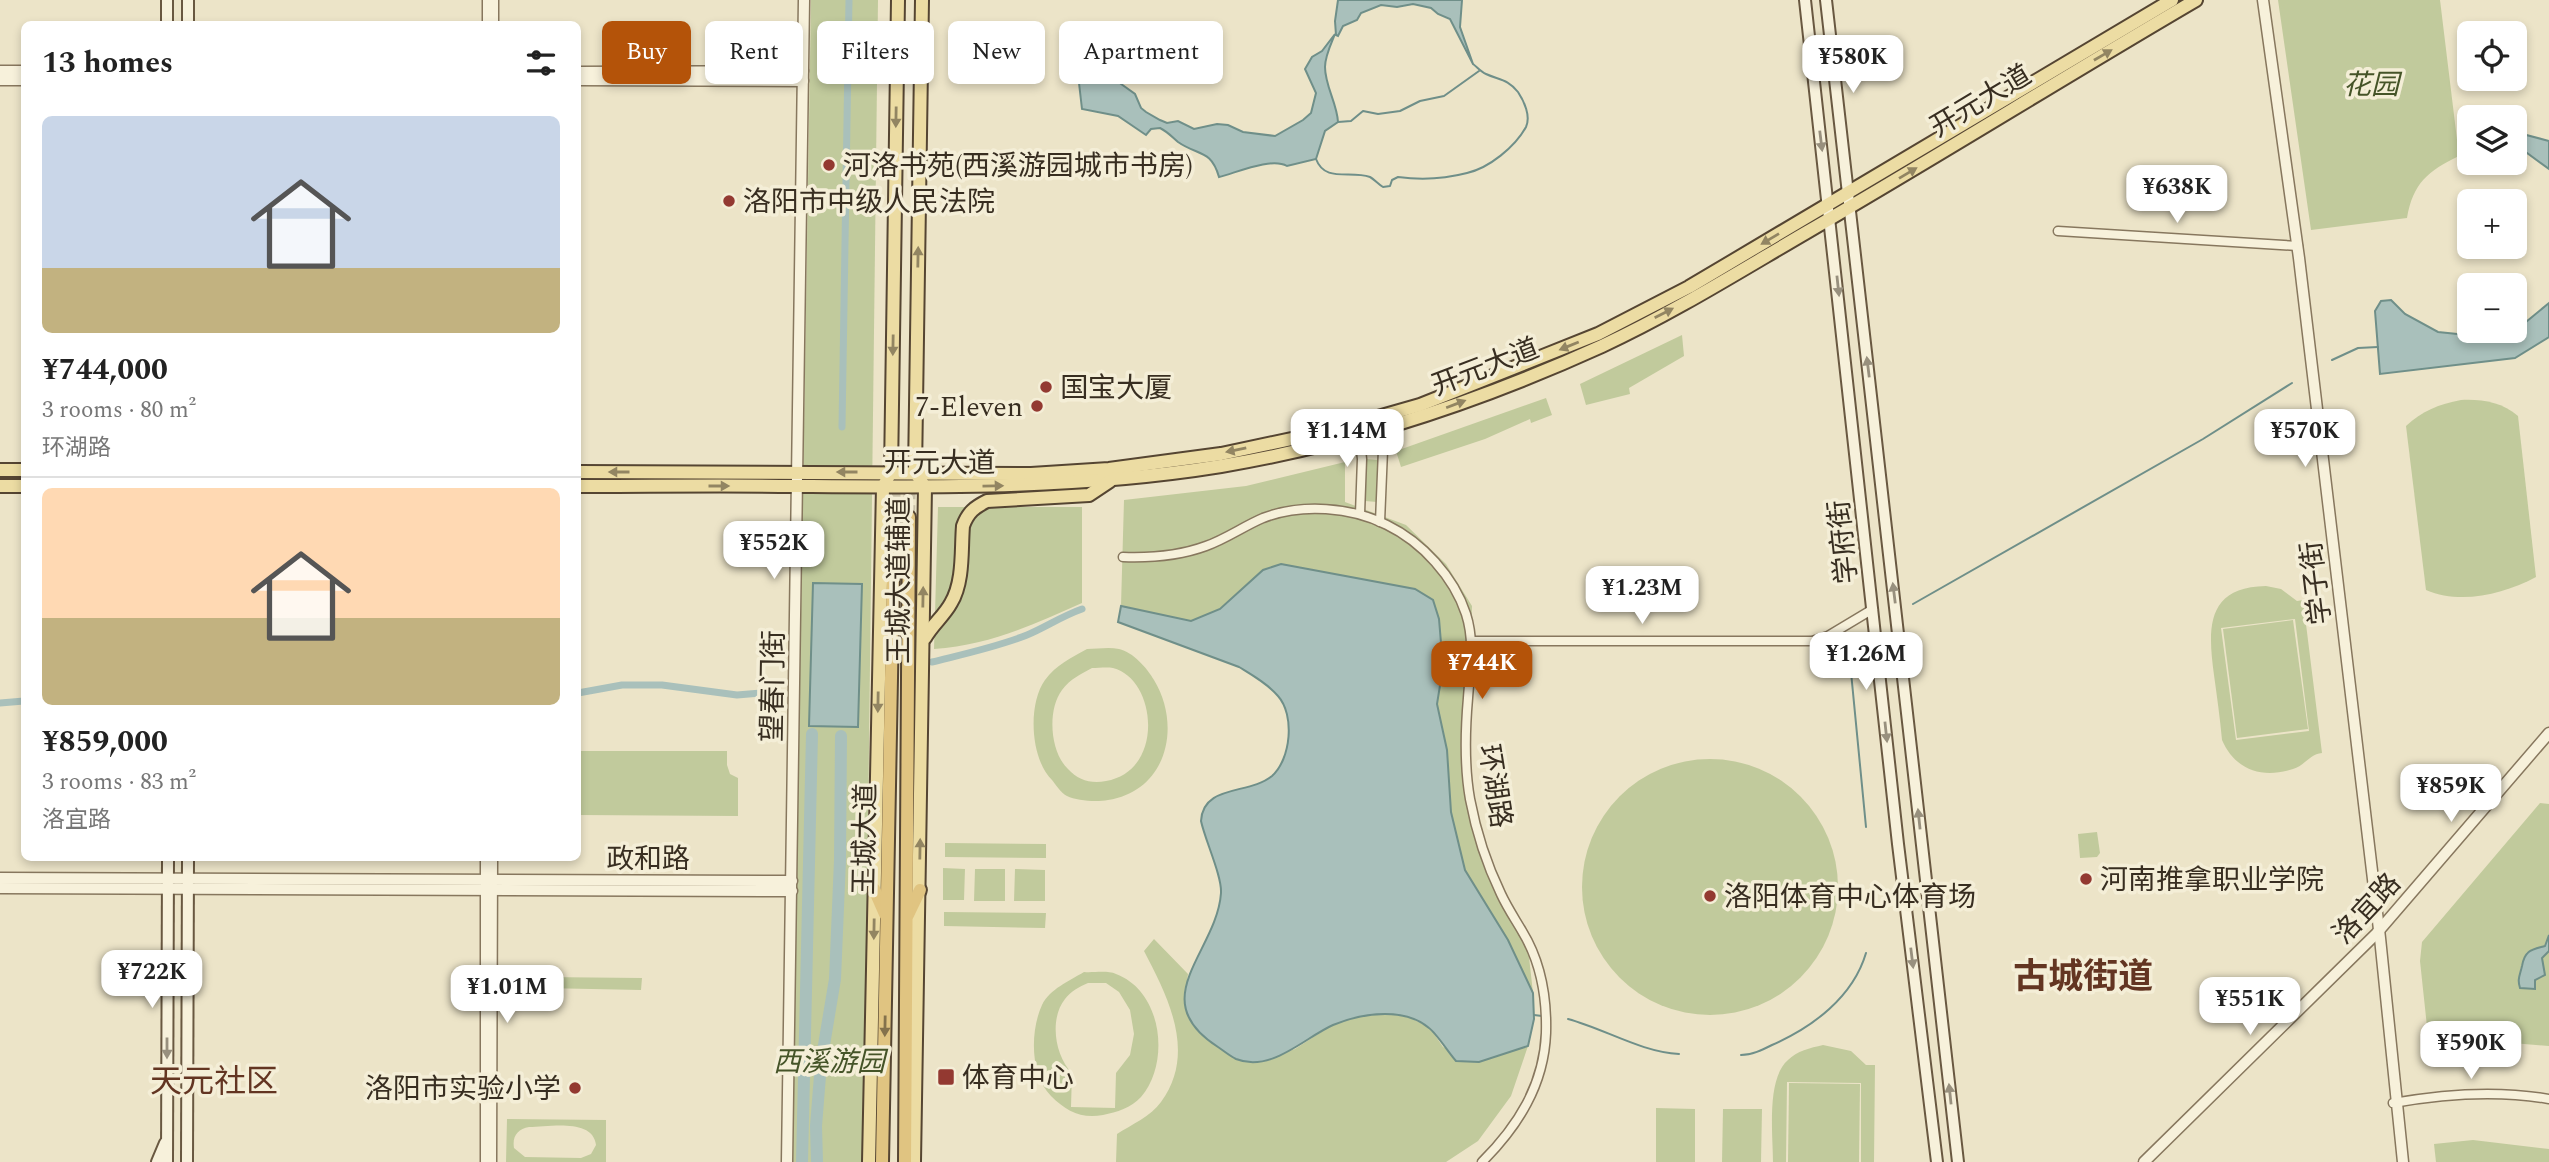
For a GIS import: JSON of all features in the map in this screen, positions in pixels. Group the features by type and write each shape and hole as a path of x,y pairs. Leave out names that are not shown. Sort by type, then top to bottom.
{"highway":[{"name":"王城大道","path":"881,1159 894,517"},
{"name":"王城大道","path":"908,1160 906,919 909,517"},
{"path":"874,889 887,918"},
{"path":"906,919 920,890"}],"main road":[{"path":"167,0 167,21"},
{"path":"188,0 188,21"},
{"name":"王城大道辅道","path":"869,1162 883,487 891,472 898,0"},
{"name":"王城大道辅道","path":"908,1160 920,890 925,487 915,472 922,0"},
{"name":"学府街","path":"1805,0 1898,844 1937,1162"},
{"name":"学府街","path":"1826,0 1958,1162"},
{"name":"开元大道","path":"1379,423 1598,334 1689,287 2172,0"},
{"name":"开元大道","path":"581,486 794,479 891,472 1031,474 1111,469 1221,453 1423,416 1603,345 1695,298 2196,0"},
{"name":"开元大道","path":"581,472 794,479 883,487 1031,486 1111,481 1223,466 1332,443 1359,428"},
{"path":"0,470 21,470"},
{"path":"923,642 932,624 944,613 955,596 964,526 967,515 973,509 987,501 1089,495 1111,481"},
{"path":"0,486 21,486"},
{"path":"1859,489 1882,487"},
{"path":"1898,844 1921,843"},
{"path":"167,1162 168,861"},
{"path":"187,1162 188,861"},
{"path":"168,920 175,910 183,912 187,921"},
{"path":"167,1137 169,1146 178,1150 183,1147 187,1137"},
{"path":"157,1162 167,1137"},
{"path":"187,1137 197,1162"}],"street":[{"path":"487,0 487,21"},
{"path":"494,0 494,21"},
{"name":"望春门街","path":"798,0 799,21"},
{"name":"望春门街","path":"803,21 804,0"},
{"name":"学子街","path":"2261,0 2296,247 2378,936 2401,1162"},
{"path":"0,71 21,71"},
{"path":"581,72 705,74"},
{"path":"581,80 705,78"},
{"path":"0,80 21,80"},
{"name":"望春门街","path":"787,1162 800,84"},
{"path":"2058,231 2296,247"},
{"path":"1379,423 1383,450 1380,522"},
{"path":"1359,428 1362,459 1360,514"},
{"name":"环湖路","path":"1123,557 1166,556 1191,551 1284,512 1309,509 1360,514 1380,522 1418,545 1457,591 1466,612 1472,641 1465,755 1470,799 1489,867 1532,950 1541,974 1546,1004 1546,1035 1534,1091 1517,1122 1482,1162"},
{"path":"1472,641 1812,640 1828,636 1873,609"},
{"path":"1812,640 1828,644 1880,673"},
{"name":"洛宜路","path":"2152,1162 2378,936 2548,737"},
{"path":"485,861 489,884 492,1162"},
{"path":"485,1162 489,884 493,861"},
{"name":"政和路","path":"0,878 168,885"},
{"name":"政和路","path":"0,888 489,884 789,886"},
{"name":"望春门街","path":"780,1162 789,886"},
{"name":"洛宜路","path":"2144,1162 2378,936"},
{"path":"2394,1103 2431,1097 2492,1094 2549,1099"}],"green space":[{"name":"西溪游园","path":"811,0 878,0 878,21 817,21 817,84 877,84 864,1162 792,1162"},
{"name":"花园","path":"2278,0 2440,0 2457,157 2431,173 2418,187 2407,218 2311,230"},
{"path":"1682,335 1684,356 1629,388 1630,394 1586,405 1580,384"},
{"path":"1546,398 1552,415 1531,423 1530,419 1485,439 1401,467 1396,451"},
{"path":"2461,400 2491,402 2518,416 2536,577 2496,593 2453,597 2426,590 2406,426 2431,409"},
{"path":"1366,459 1378,460 1377,502 1365,501"},
{"path":"1345,462 1345,502 1406,525 1446,564 1472,606 1467,758 1471,799 1483,851 1514,911 1528,948 1533,993 1508,940 1465,870 1451,812 1447,750 1437,704 1443,667 1263,570 1220,609 1191,621 1121,606 1124,500 1246,486"},
{"path":"938,507 1082,507 1082,603 992,638 934,649"},
{"path":"2266,586 2281,589 2297,601 2303,600 2322,753 2282,772 2251,770 2234,759 2222,740 2212,658 2212,627 2221,603 2231,594 2246,588","holes":["2295,619 2309,731 2236,740 2221,628"]},
{"path":"2293,620 2308,729 2237,738 2223,629"},
{"path":"1115,648 1134,657 1154,680 1167,717 1164,754 1156,770 1144,784 1128,794 1108,800 1081,800 1065,795 1045,771 1034,732 1036,703 1045,680 1064,662 1087,649","holes":["1092,668 1113,668 1128,676 1139,689 1146,706 1148,725 1146,744 1138,761 1125,774 1100,782 1080,778 1068,769 1057,752 1053,731 1057,698 1069,683"]},
{"path":"581,751 727,751 730,774 738,778 738,816 581,815"},
{"name":"洛阳体育中心体育场","path":"1710,759 1747,765 1770,774 1791,788 1809,806 1828,838 1838,887 1832,924 1823,947 1809,968 1791,986 1759,1005 1710,1015 1673,1009 1650,1000 1629,986 1611,968 1592,936 1582,887 1588,850 1597,827 1611,806 1629,788 1661,769"},
{"path":"2540,803 2549,804 2549,935 2545,946 2527,952 2520,970 2535,980 2545,975 2542,958 2549,951 2549,1046 2428,1036 2420,961 2422,942"},
{"path":"2097,832 2100,853 2097,857 2080,858 2078,834"},
{"path":"945,843 1046,844 1046,858 945,857"},
{"path":"943,868 965,869 964,900 943,900"},
{"path":"975,869 1005,869 1005,901 974,901"},
{"path":"1015,869 1045,870 1045,901 1014,901"},
{"path":"944,912 1046,913 1045,928 944,926"},
{"path":"1154,939 1188,974 1185,996 1237,1060 1261,1061 1295,1049 1332,1025 1366,1014 1403,1014 1430,1028 1443,1047 1479,1062 1528,1046 1511,1096 1478,1141 1446,1162 1116,1162 1117,1134 1157,1107 1172,1083 1177,1064 1175,1025 1162,987 1144,951"},
{"path":"1084,972 1108,972 1132,983 1144,995 1157,1029 1156,1065 1141,1097 1119,1111 1095,1116 1074,1113 1051,1096 1039,1077 1034,1052 1035,1027 1045,999","holes":["1088,983 1106,983 1119,992 1130,1010 1134,1034 1130,1055 1116,1073 1115,1108 1071,1107 1072,1073 1058,1047 1057,1017 1065,999 1075,990"]},
{"path":"542,977 642,978 641,990 542,988"},
{"path":"1823,1045 1851,1051 1866,1065 1875,1065 1874,1162 1861,1162 1861,1083 1787,1082 1786,1162 1773,1162 1772,1108 1776,1080 1781,1069 1795,1054"},
{"path":"1789,1083 1860,1084 1859,1162 1788,1162"},
{"path":"1656,1108 1695,1109 1695,1162 1656,1162"},
{"path":"1723,1109 1762,1109 1761,1162 1722,1162"},
{"path":"507,1119 606,1120 606,1162 506,1162","holes":["529,1127 579,1127 593,1136 596,1145 591,1154 581,1158 525,1157 514,1148 514,1144 517,1134"]},
{"path":"2473,1140 2549,1149 2549,1162 2436,1162 2434,1144"}],"water":[{"path":"1338,0 1462,0 1460,27 1473,64 1450,19 1431,8 1413,4 1397,7 1381,5 1361,13 1357,20 1343,26 1338,36 1335,21"},
{"path":"1335,34 1325,67 1338,122 1325,131 1316,159 1287,166 1263,164 1219,177 1208,157 1178,142 1160,128 1151,129 1146,135 1118,116 1082,109 1079,84 1121,84 1135,94 1141,108 1167,123 1178,121 1194,129 1217,124 1228,125 1243,132 1275,136 1311,113 1316,93 1305,69 1312,57 1322,51"},
{"path":"2527,135 2549,141 2549,169 2527,153"},
{"path":"2391,300 2405,314 2438,332 2457,334 2457,343 2527,343 2527,321 2549,303 2549,337 2515,358 2380,374 2375,311 2381,301"},
{"path":"1281,564 1415,589 1433,600 1439,619 1443,667 1437,704 1447,750 1451,812 1465,870 1508,940 1533,993 1534,1019 1528,1046 1479,1062 1456,1061 1424,1024 1402,1016 1378,1014 1339,1023 1274,1058 1249,1062 1236,1059 1218,1047 1196,1029 1186,1011 1185,993 1190,974 1217,915 1221,893 1219,877 1201,821 1204,809 1218,796 1262,782 1272,776 1287,748 1289,725 1278,696 1260,680 1239,667 1118,622 1121,606 1191,621 1220,609 1263,570"},
{"path":"813,583 862,584 858,727 809,726"},
{"path":"2549,935 2549,951 2542,958 2545,975 2535,980 2535,989 2520,988 2519,977 2525,957 2532,950 2545,946"}],"waterway":[{"path":"842,427 849,0"},
{"path":"1316,159 1325,171 1370,177 1383,187 1390,186 1392,180 1398,177 1450,177 1492,162 1521,135 1526,127 1527,113 1514,88 1507,82 1484,73 1473,64"},
{"path":"1338,122 1351,121 1363,111 1378,114 1400,111 1420,101 1444,96 1479,71"},
{"path":"2332,360 2358,348 2378,347"},
{"path":"1913,604 2203,439 2292,383"},
{"path":"932,662 1016,639 1082,609"},
{"path":"1848,649 1848,641 1858,635"},
{"path":"1851,672 1866,827"},
{"path":"581,692 622,685 662,685 737,695 774,692"},
{"path":"0,703 21,701"},
{"path":"802,1162 812,734"},
{"path":"817,1162 816,1126 821,1063 835,979 841,736"},
{"path":"1741,1055 1764,1049 1816,1020 1852,983 1866,953"},
{"path":"1534,1015 1542,1016"},
{"path":"1568,1019 1637,1045 1679,1054"}],"tunnel":[{"path":"894,517 895,476"},
{"path":"909,517 910,479"}],"place":[{"name":"河洛书苑(西溪游园城市书房)","path":"829,165"},
{"name":"洛阳市中级人民法院","path":"729,201"},
{"name":"国宝大厦","path":"1046,387"},
{"name":"7-Eleven","path":"1037,406"},
{"name":"河南推拿职业学院","path":"2086,879"},
{"name":"洛阳体育中心体育场","path":"1710,896"},
{"name":"体育中心","path":"946,1077"},
{"name":"洛阳市实验小学","path":"575,1088"}],"district":[{"name":"古城街道","path":"2083,976"},
{"name":"天元社区","path":"214,1081"}]}
